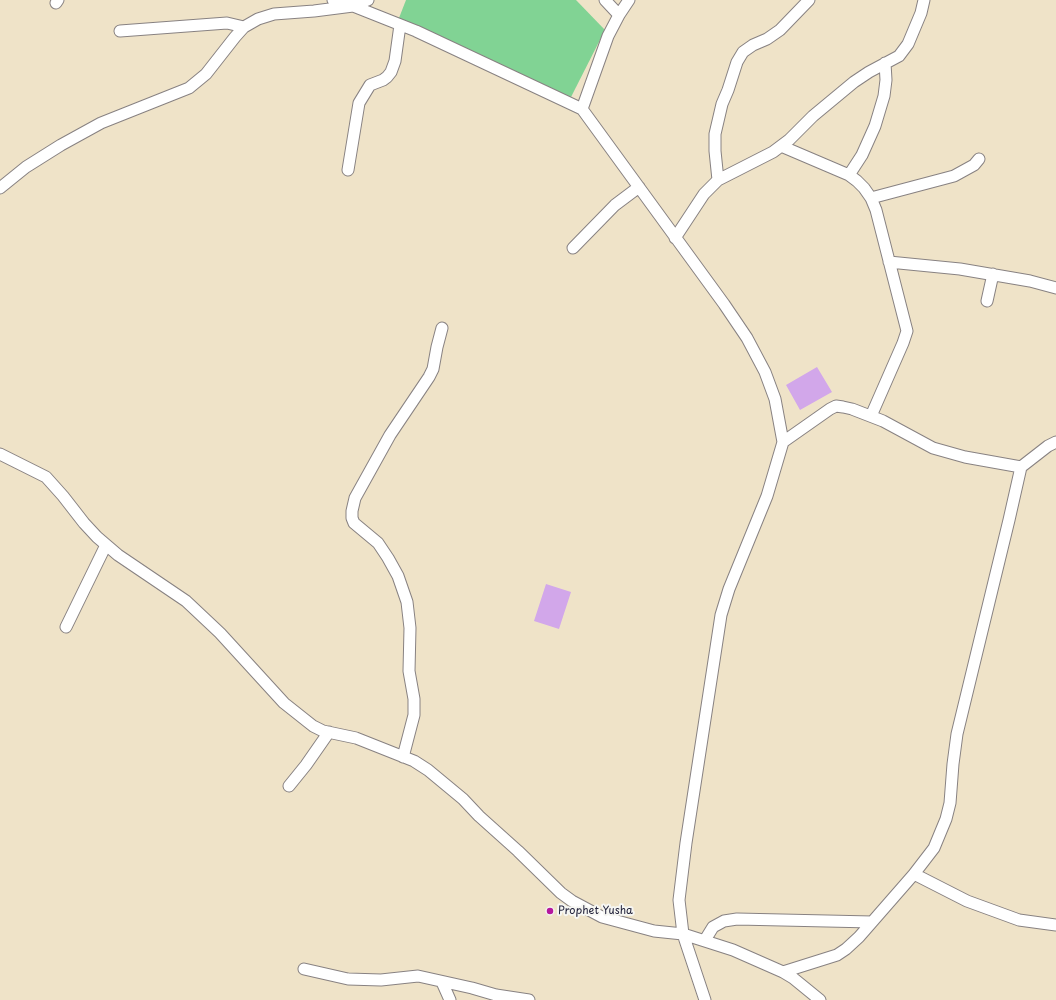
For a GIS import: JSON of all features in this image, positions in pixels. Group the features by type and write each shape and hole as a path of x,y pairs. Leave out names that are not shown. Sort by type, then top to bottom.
{"street":[{"path":"334,0 416,31 582,109 736,321 765,372 775,399 783,442 767,496 729,589 721,615 686,843 680,900 683,934 705,1000"},
{"path":"0,188 61,145 102,123 189,88 206,74 244,27 258,18 274,14 353,6 368,0"},
{"path":"605,0 619,15"},
{"path":"582,109 608,36 629,0"},
{"path":"718,180 715,134 722,104 737,62 743,52 753,45 768,39 780,30 809,0"},
{"path":"675,238 704,194 718,180 755,162 781,146 813,116 854,82 899,56 908,44 921,13 924,0"},
{"path":"120,30 227,23 244,27"},
{"path":"348,170 359,103 370,85 384,80 390,72 395,61 400,25"},
{"path":"849,175 862,155 871,138 875,126 884,96 886,80 885,63"},
{"path":"781,146 849,175 857,181 871,198 907,331 871,416"},
{"path":"871,198 954,176 974,165 980,159"},
{"path":"573,248 615,205 639,187"},
{"path":"889,262 993,274 1056,288"},
{"path":"987,300 993,274"},
{"path":"403,757 414,715 414,699 409,671 410,628 407,602 398,576 388,558 378,544 354,523 352,511 355,498 390,435 433,369 436,347 442,328"},
{"path":"783,442 836,406 852,408 871,416 895,427 933,448 965,457 1021,467"},
{"path":"783,972 836,955 846,949 859,937 914,874 934,848 946,819 957,734 1010,520 1021,467 1048,446 1056,442"},
{"path":"0,454 46,477 84,523 106,545 139,570 186,601 220,633 284,703 313,726 329,732 356,738 414,761 428,770 447,785 518,851 560,893 572,901 602,917 654,931 683,934 705,940 754,958 793,978 820,1000"},
{"path":"66,627 106,545"},
{"path":"289,786 329,732"},
{"path":"914,874 966,901 1019,920 1056,925"},
{"path":"705,940 714,927 724,921 737,919 872,922"},
{"path":"304,969 348,979 381,980 418,976 496,995 529,1000"},
{"path":"442,982 450,1000"}],"green space":[{"path":"406,0 576,0 605,30 569,101 399,18"}],"building":[{"path":"817,367 832,392 800,410 786,385"},
{"path":"546,584 571,592 559,629 534,621"}],"place":[{"name":"Prophet Yusha","path":"550,911"}]}
